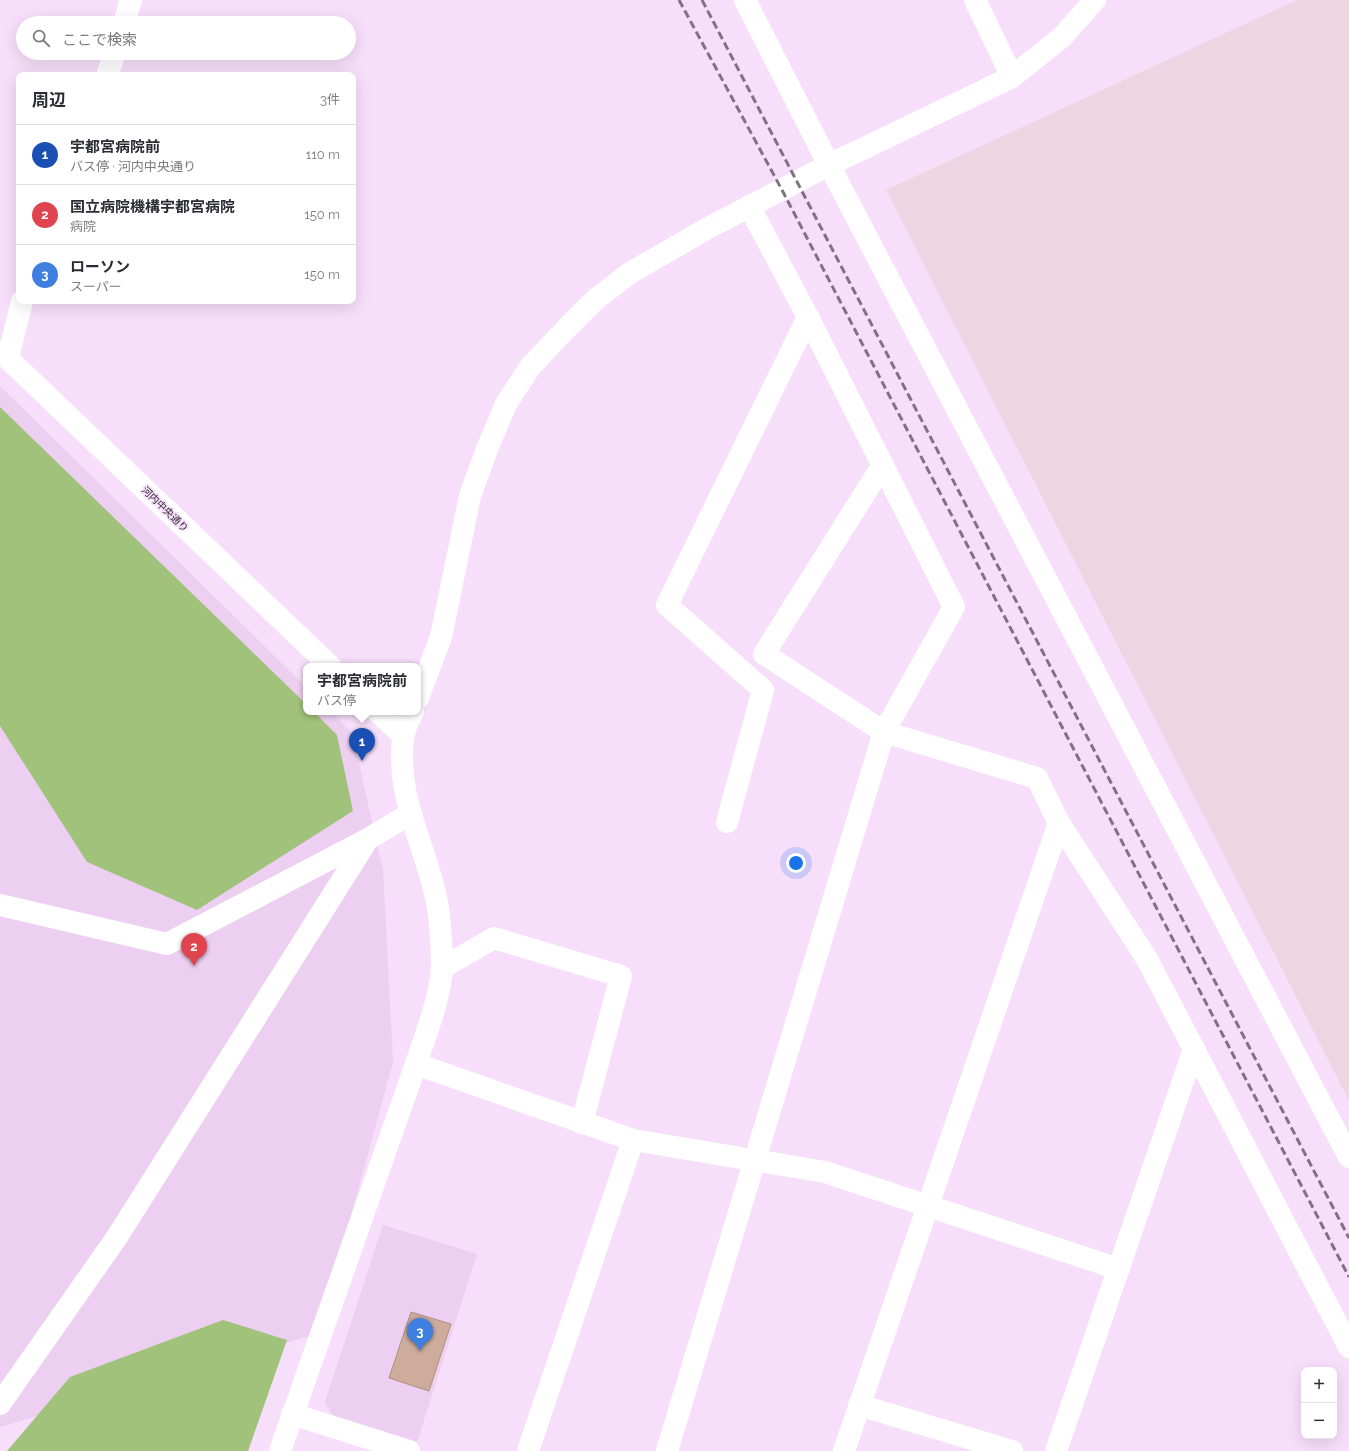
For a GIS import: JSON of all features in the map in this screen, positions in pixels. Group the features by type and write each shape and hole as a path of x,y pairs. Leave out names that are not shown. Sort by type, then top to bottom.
{"street":[{"path":"126,16 131,0"},
{"path":"745,0 1349,1157"},
{"path":"975,0 1012,77"},
{"path":"421,690 441,637 470,496 506,404 530,367 596,299 630,273 749,206 1012,77 1060,38 1095,0"},
{"path":"108,72 112,60"},
{"path":"667,1451 884,732 954,607 808,318 749,206"},
{"path":"4,355 21,304"},
{"path":"728,822 763,690 667,605 808,318"},
{"name":"河内中央通り","path":"4,355 327,663"},
{"path":"882,466 764,654 884,732 1037,778 1059,824 1147,959 1349,1347"},
{"path":"381,715 403,736"},
{"path":"280,1451 416,1064 436,1002 442,968 439,915 429,868 410,814 402,778 403,736 411,715"},
{"path":"0,905 167,944 368,839 410,814"},
{"path":"844,1451 1059,824"},
{"path":"0,1404 117,1237 368,839"},
{"path":"442,968 494,938 621,976 582,1123"},
{"path":"1056,1451 1194,1049"},
{"path":"416,1064 633,1140 825,1172 1119,1268"},
{"path":"528,1451 633,1140"},
{"path":"859,1405 1012,1451"},
{"path":"292,1414 410,1451"}],"shaded area":[{"path":"1297,0 1349,0 1349,1101 886,190"},
{"path":"0,386 303,684 303,715 334,715 352,733 383,870 393,1062 319,1333 0,1427"},
{"path":"383,1225 477,1254 417,1442 335,1419 325,1402"}],"green space":[{"path":"0,407 303,701 303,715 317,715 337,735 353,811 197,910 87,862 0,726"},
{"path":"223,1320 287,1340 248,1451 7,1451 70,1377"}],"building":[{"path":"411,1312 451,1324 429,1391 389,1378"}],"railway":[{"path":"679,0 782,190 1349,1277"},
{"path":"702,0 1349,1238"}],"place":[{"name":"宇都宮病院前","path":"362,761"},
{"name":"国立病院機構宇都宮病院","path":"194,966"},
{"name":"ローソン","path":"420,1351"}]}
